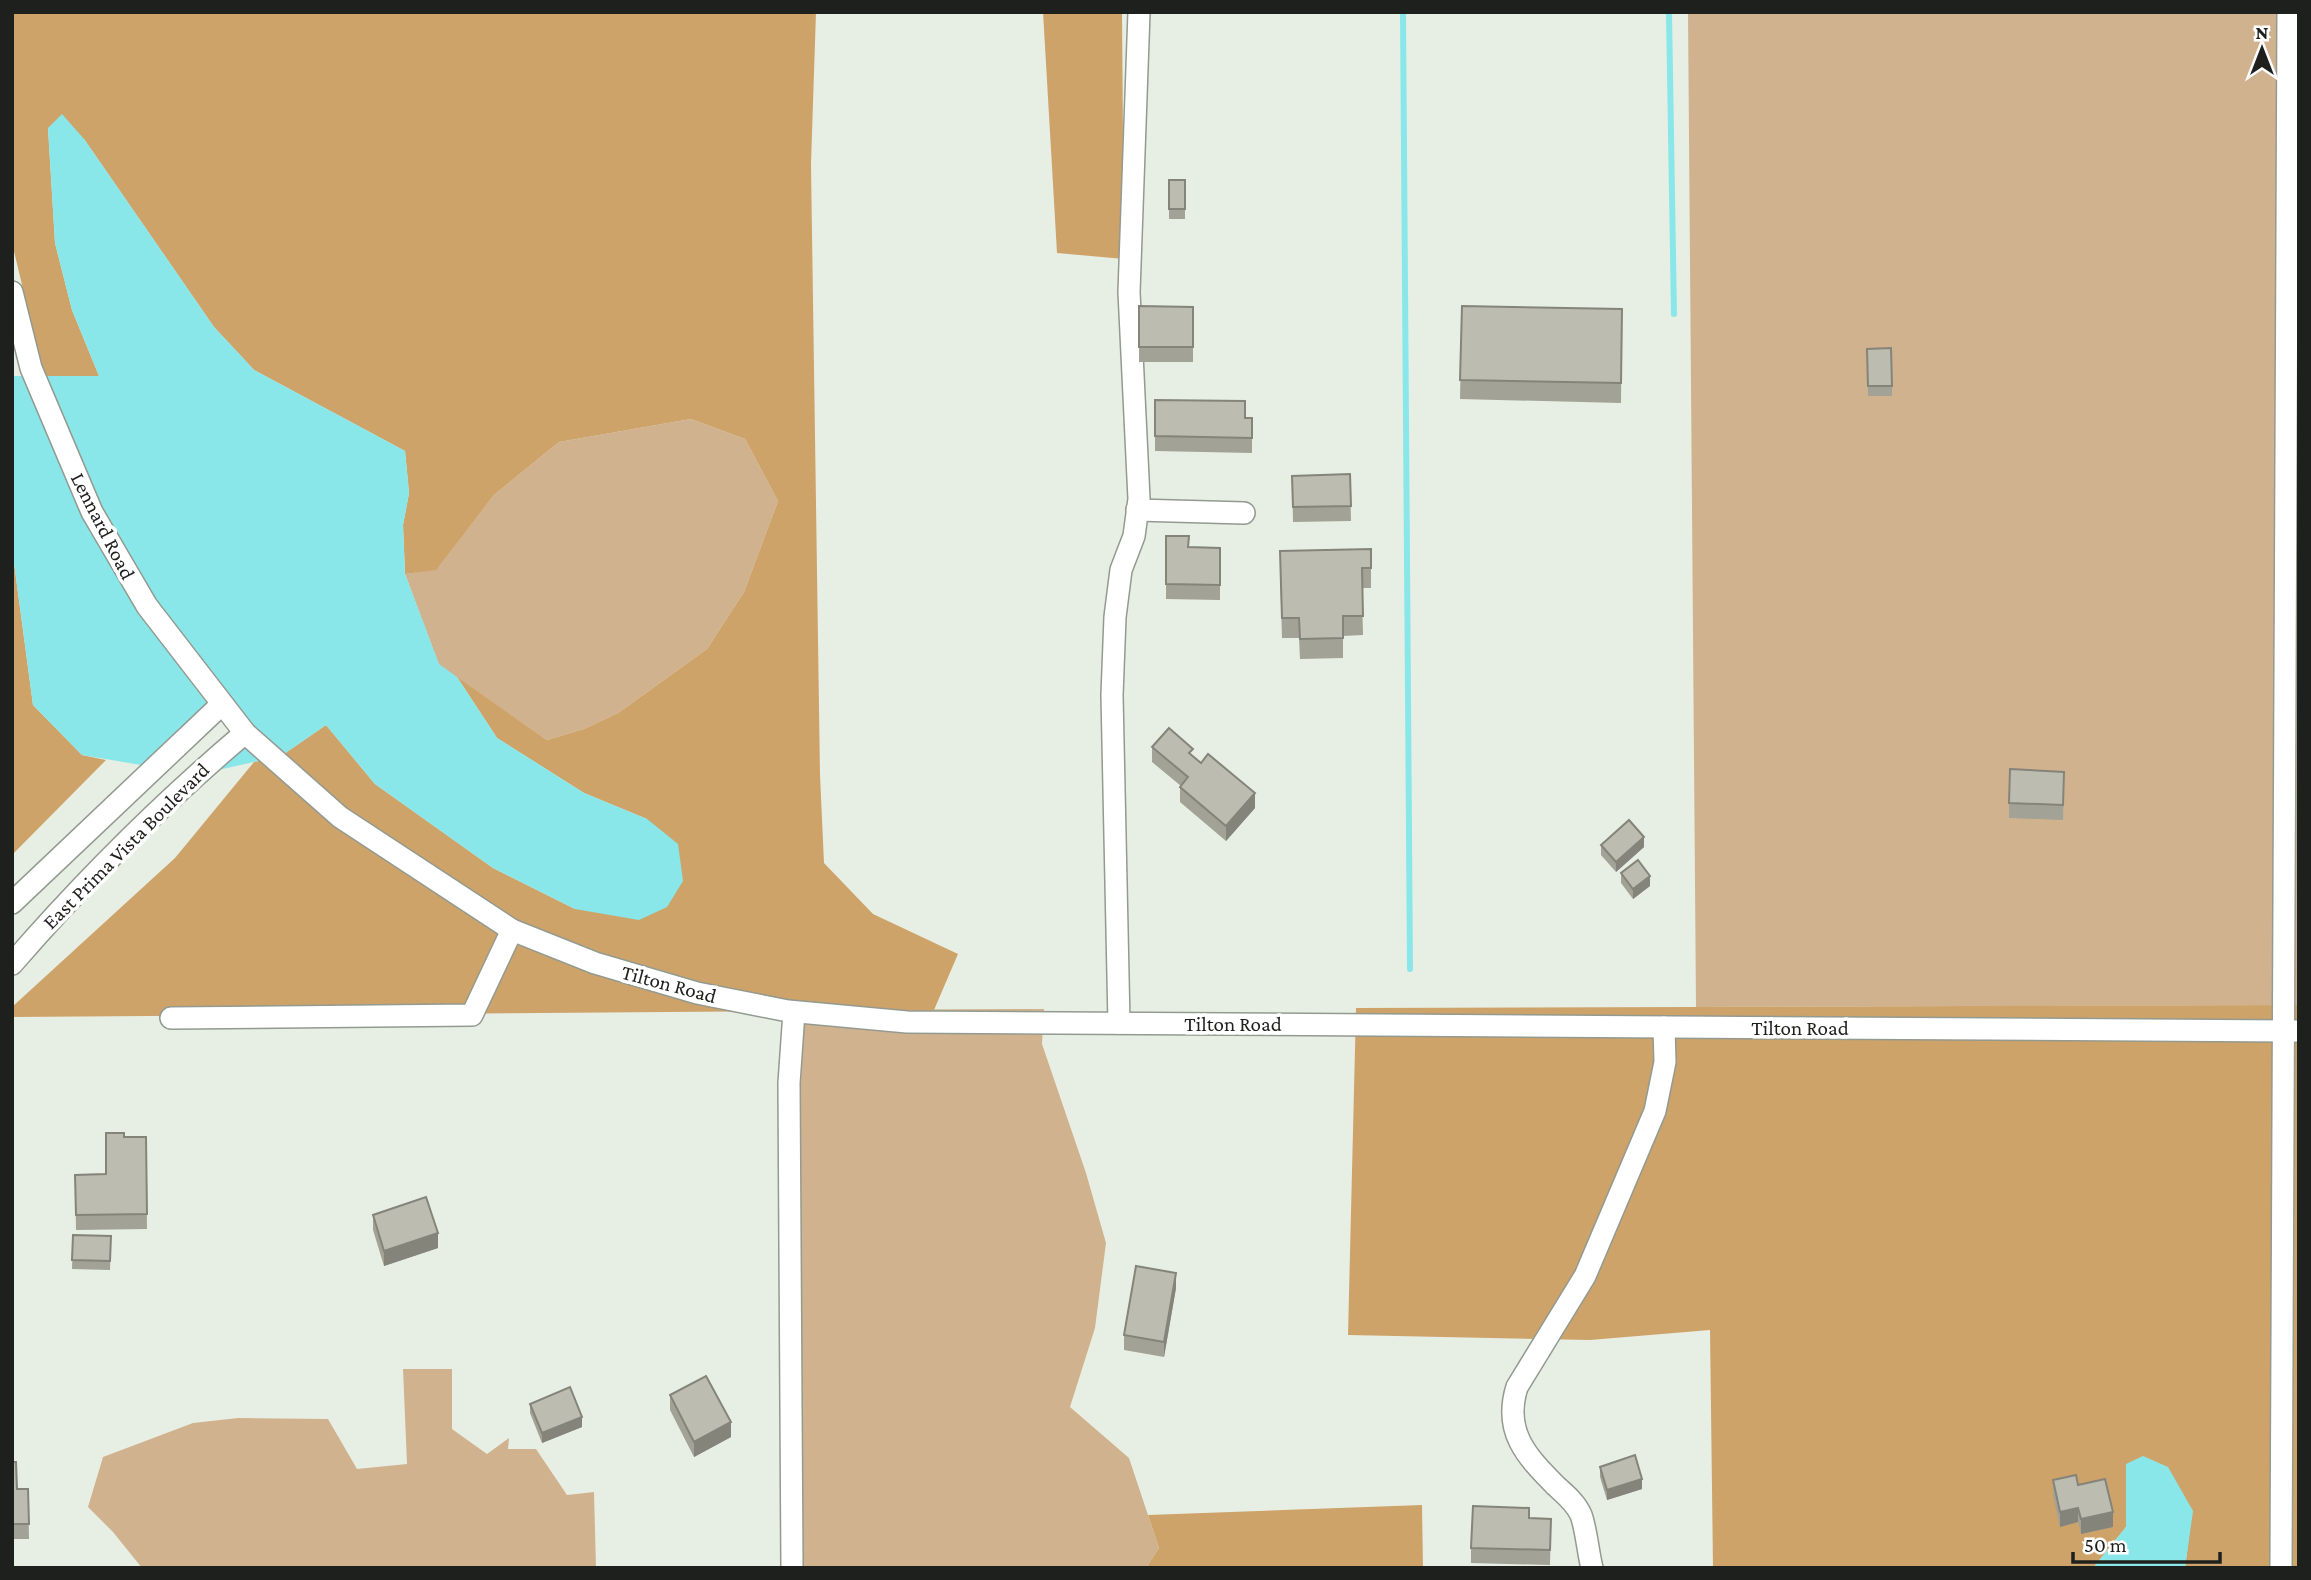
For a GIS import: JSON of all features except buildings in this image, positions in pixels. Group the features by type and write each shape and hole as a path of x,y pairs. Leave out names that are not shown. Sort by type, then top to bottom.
{"street":[{"path":"1119,1023 1112,695 1115,617 1121,569 1134,536 1139,499 1129,292 1139,12"},
{"path":"2281,1568 2291,1031 2293,229 2288,12"},
{"name":"Lennard Road","path":"12,292 31,368 92,512 146,606 245,733"},
{"path":"1137,510 1244,513"},
{"name":"East Prima Vista Boulevard","path":"12,903 222,704"},
{"name":"Tilton Road","path":"245,733 340,817 512,930 595,963 697,993 794,1012 907,1022 2291,1031"},
{"name":"East Prima Vista Boulevard","path":"12,964 58,911 114,854 190,779 245,733"},
{"path":"171,1018 472,1016 512,930"},
{"path":"792,1568 789,1083 794,1012"},
{"path":"1592,1568 1581,1515 1573,1502 1521,1445 1512,1424 1511,1406 1517,1387 1585,1276 1655,1111 1665,1062 1664,1027"}],"shaded area":[{"path":"12,12 816,12 811,164 820,775 824,863 873,914 958,954 934,1010 12,1017 12,1007 175,858 254,762 281,756 326,725 375,784 493,868 575,909 647,819 584,793 497,738 457,677 547,740 584,729 618,713 707,649 744,592 778,501 745,439 691,419 559,442 494,495 436,570 405,574 403,525 409,493 405,451 254,370 214,327 84,139 48,128 55,243 72,310 99,376 46,376 12,243"},
{"path":"1043,12 1122,12 1124,259 1057,253"},
{"path":"1688,12 2288,12 2299,672 2299,1005 1696,1007"},
{"path":"691,419 745,439 778,501 744,592 707,649 618,713 584,729 547,740 439,665 405,574 436,569 494,495 559,442"},
{"path":"12,548 33,705 82,755 106,760 12,855"},
{"path":"2299,1005 2299,1568 2185,1568 2192,1511 2126,1464 2126,1527 2093,1568 1713,1568 1710,1330 1590,1340 1348,1335 1356,1008"},
{"path":"1044,1009 1042,1044 1086,1173 1106,1243 1095,1328 1070,1407 1129,1458 1159,1548 1146,1568 802,1568 801,1392 782,1010"},
{"path":"403,1369 452,1369 452,1429 487,1454 509,1438 508,1449 536,1449 567,1495 594,1492 596,1568 142,1568 113,1532 88,1507 103,1457 193,1423 238,1418 328,1419 357,1469 407,1464"},
{"path":"1422,1505 1423,1568 1146,1568 1159,1548 1148,1515"}],"water":[{"path":"62,114 84,139 214,327 254,370 405,451 409,493 403,525 405,574 439,664 457,677 497,738 584,793 647,819 678,844 683,881 667,907 639,920 575,909 493,868 375,784 326,725 281,756 218,770 259,734 155,600 101,507 46,376 99,376 72,310 55,243 48,128"},
{"path":"14,376 23,376 83,517 139,614 207,703 141,765 82,755 33,705 12,548"},
{"path":"2143,1456 2168,1467 2193,1511 2185,1568 2093,1568 2126,1527 2126,1464"}],"waterway":[{"path":"1403,12 1410,969"},
{"path":"1669,12 1674,314"}]}
